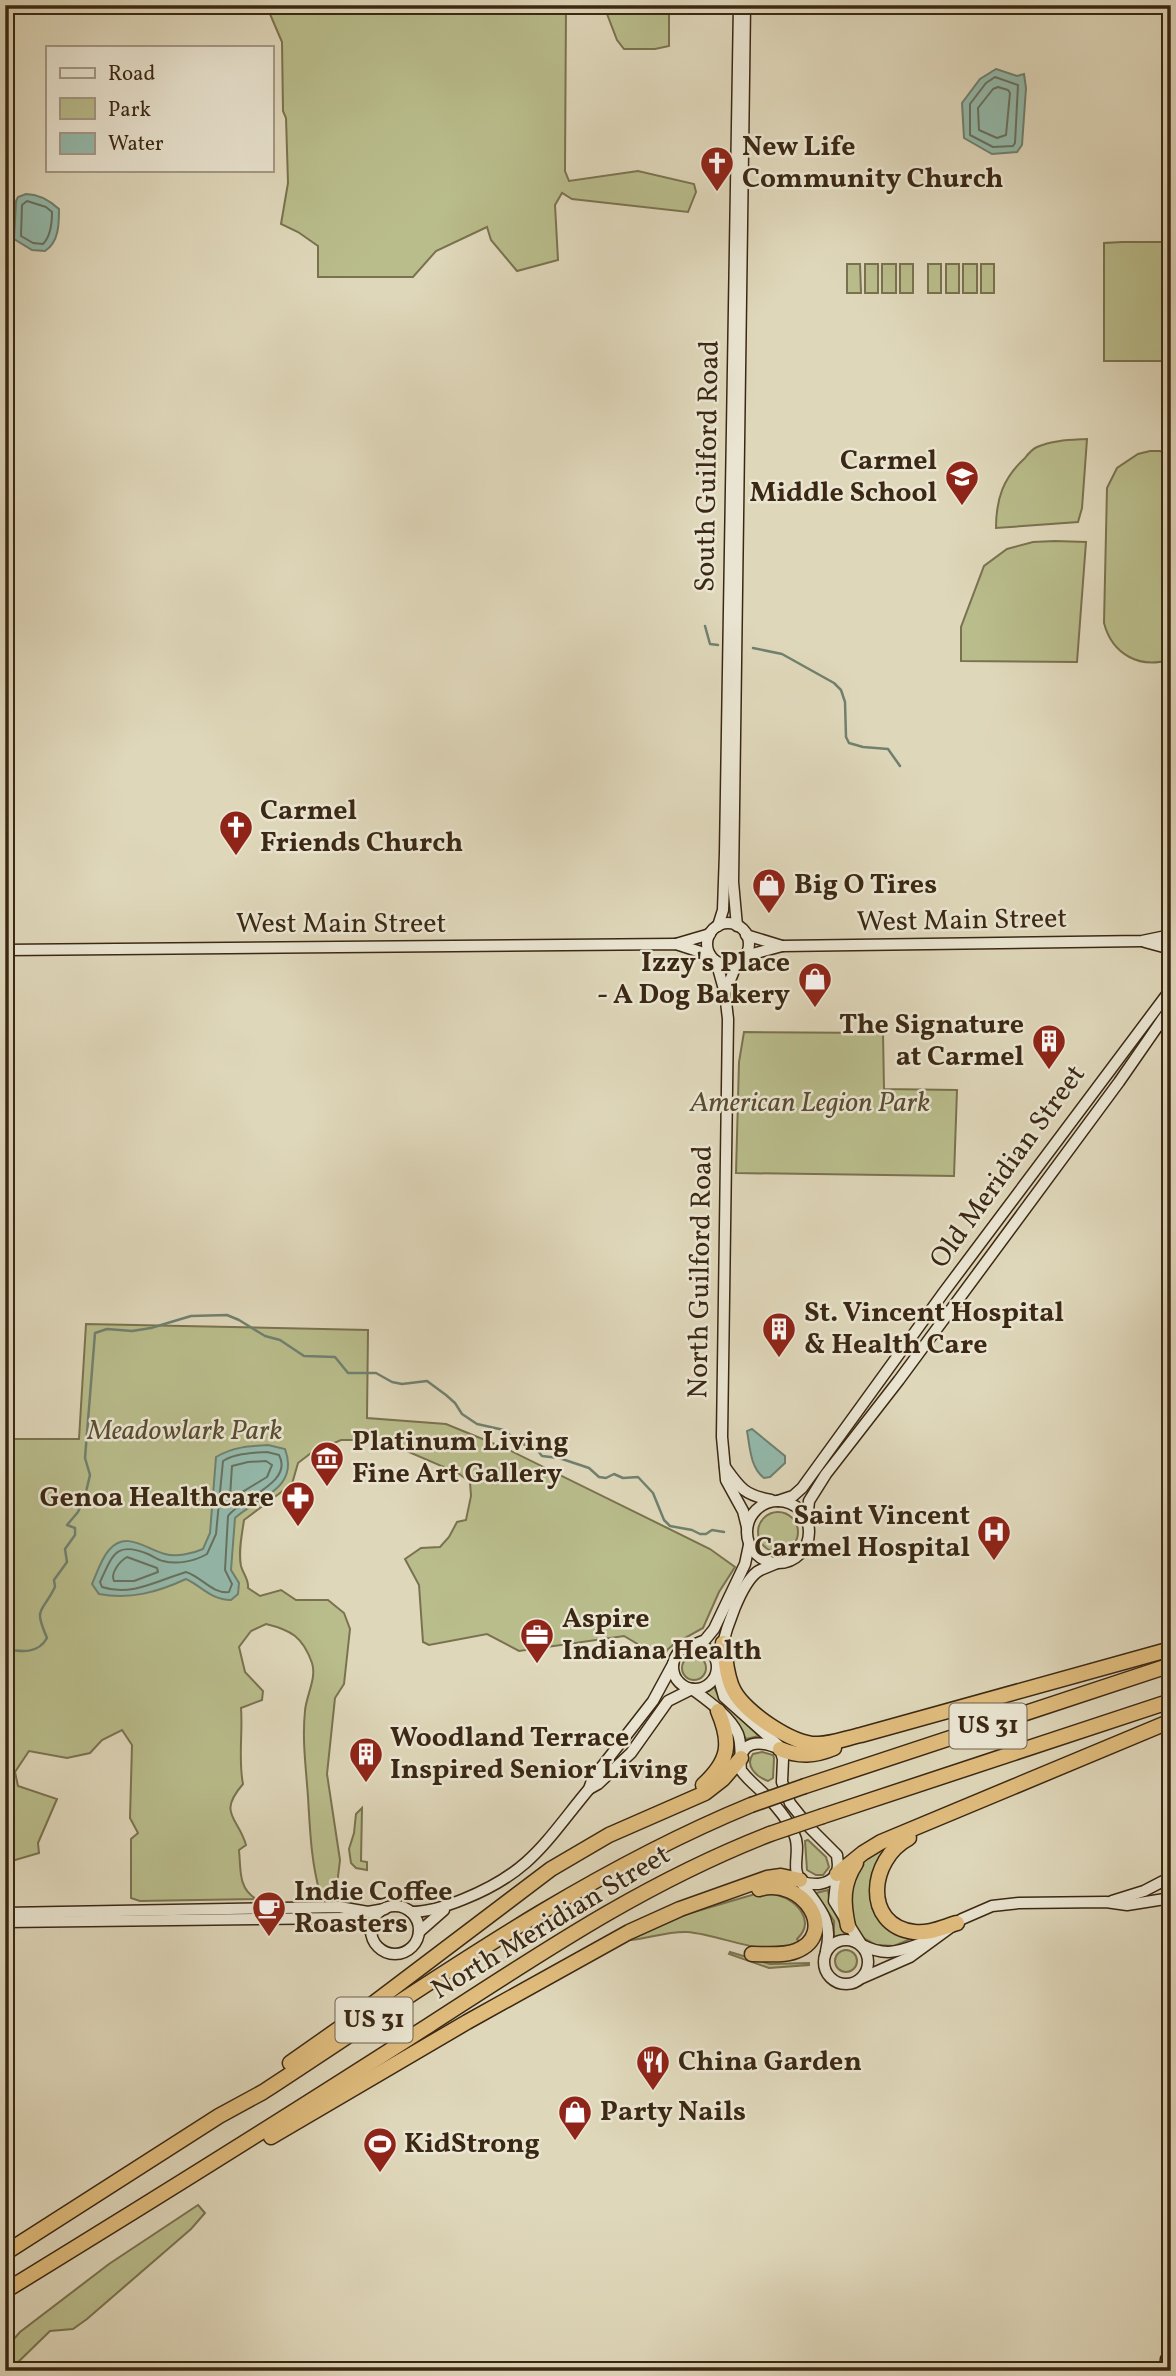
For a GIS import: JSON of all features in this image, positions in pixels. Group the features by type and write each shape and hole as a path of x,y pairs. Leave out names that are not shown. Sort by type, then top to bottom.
{"highway":[{"path":"723,1643 730,1682 735,1693 778,1731 801,1741 817,1744 861,1735 1171,1649"},
{"name":"North Meridian Street","path":"5,2253 219,2116 263,2092 552,1905 680,1835 805,1786 1171,1665"},
{"name":"North Meridian Street","path":"5,2291 228,2155 618,1905 711,1858 770,1834 1171,1701"},
{"path":"263,2092 278,2071 370,2006 538,1878 585,1848 663,1810 703,1785 722,1764 727,1741 718,1711"},
{"path":"837,1875 881,1842 1171,1721"},
{"path":"780,1749 799,1755 815,1754 861,1735"},
{"path":"663,1810 692,1800 709,1790 723,1779 741,1758"},
{"path":"943,1817 897,1844 888,1853 878,1875 878,1901 887,1918 905,1930 923,1932 957,1923"},
{"path":"848,1926 845,1887 848,1876 863,1853"},
{"path":"228,2155 268,2139 467,2022 629,1932 668,1914 773,1877 788,1876 801,1881"},
{"path":"730,1891 783,1887 798,1894 813,1916 813,1938 804,1947 787,1953 752,1954"}],"main road":[{"name":"South Guilford Road","path":"714,930 723,910 725,840 739,5"},
{"name":"South Guilford Road","path":"737,926 733,883 746,5"},
{"path":"724,924 737,926 746,935 748,945 741,959 727,965 713,958 707,945 714,930 724,924"},
{"name":"West Main Street","path":"5,950 676,943 714,930"},
{"name":"West Main Street","path":"746,935 782,946"},
{"name":"West Main Street","path":"741,959 782,946 1142,941 1171,935"},
{"name":"West Main Street","path":"1142,941 1166,948"},
{"name":"West Main Street","path":"676,943 713,958"},
{"path":"1166,948 1171,959"},
{"name":"North Guilford Road","path":"713,958 726,993 728,1020 722,1418 726,1480 743,1511 747,1527"},
{"name":"North Guilford Road","path":"726,993 741,959"},
{"name":"Old Meridian Street","path":"777,1501 793,1496 802,1488 944,1292 1171,989"},
{"name":"Old Meridian Street","path":"807,1521 810,1498 1119,1082 1171,1007"},
{"path":"944,1292 957,1300"},
{"path":"855,1438 854,1432 864,1413 866,1399"},
{"path":"673,1664 676,1679 682,1686 699,1689 711,1683 730,1623 751,1578 758,1571 791,1560 802,1551 808,1538 807,1521 798,1508 788,1503 758,1498 743,1491 725,1467"},
{"path":"419,1932 439,1913 489,1889 524,1867 551,1838 589,1788 593,1778 653,1701 682,1649 705,1640 714,1629 744,1566 749,1545 747,1527 750,1518 759,1507 777,1501"},
{"path":"749,1545 761,1558 778,1563"},
{"path":"693,1645 710,1651 724,1697 780,1749 785,1793 810,1828 834,1852 838,1860 834,1900 861,1945 867,1964 862,1978"},
{"path":"692,1689 718,1711 737,1734 740,1767 744,1776 783,1816 795,1835 795,1869 828,1923 825,1966 833,1979 848,1984 910,1957 975,1912 1003,1904 1127,1905 1171,1898"},
{"path":"589,1788 598,1784 631,1754 668,1701 692,1689"},
{"path":"741,1758 746,1748 756,1742 780,1749"},
{"path":"801,1881 824,1884 837,1875"},
{"path":"1108,1903 1144,1891 1171,1877"},
{"path":"5,1913 339,1907 368,1912 398,1906 411,1912 456,1903"},
{"path":"384,1909 374,1918 372,1932 377,1945 392,1954 407,1951 417,1940 419,1924 411,1912"},
{"path":"5,1922 354,1919 372,1932"},
{"path":"826,1951 832,1944 852,1940 876,1951 892,1953 933,1939"},
{"path":"1165,2371 1166,2359 1171,2352"}],"green space":[{"path":"252,5 566,5 565,171 569,181 638,171 694,184 696,192 688,212 572,199 562,193 555,205 558,260 517,271 491,240 487,227 436,251 413,277 318,277 318,246 281,224 288,183 282,42 270,14"},
{"path":"583,5 669,5 669,46 624,49 617,40 607,14"},
{"path":"1171,242 1171,361 1104,361 1104,243"},
{"path":"847,264 860,264 861,293 847,293"},
{"path":"865,264 878,264 878,293 865,293"},
{"path":"882,264 896,264 896,293 882,293"},
{"path":"900,264 913,264 913,293 900,293"},
{"path":"928,264 941,264 941,293 928,293"},
{"path":"946,264 959,264 959,293 946,293"},
{"path":"963,264 977,264 977,293 963,293"},
{"path":"981,264 994,264 994,293 981,293"},
{"path":"1087,439 1082,508 1078,522 996,528 997,508 1006,481 1031,452 1049,443"},
{"path":"1150,451 1171,455 1171,659 1160,662 1138,661 1129,657 1113,643 1104,623 1107,488 1117,468 1138,454"},
{"path":"1033,542 1086,542 1077,662 961,661 961,627 984,566 1007,549"},
{"name":"American Legion Park","path":"744,1032 883,1033 884,1089 957,1090 954,1176 736,1173 739,1062"},
{"name":"Meadowlark Park","path":"86,1324 368,1330 367,1418 446,1424 507,1449 710,1549 735,1567 719,1592 703,1628 674,1644 663,1659 624,1636 519,1651 487,1634 429,1645 423,1642 419,1585 405,1559 421,1548 440,1547 457,1522 466,1520 471,1496 470,1482 458,1473 381,1440 341,1440 311,1453 298,1463 292,1484 244,1520 240,1555 248,1588 260,1596 281,1590 296,1600 328,1600 344,1613 350,1629 344,1684 335,1698 327,1774 340,1860 336,1893 320,1893 311,1845 304,1733 306,1705 313,1675 312,1663 305,1647 295,1636 266,1624 251,1631 239,1647 245,1672 263,1691 262,1700 241,1708 243,1784 235,1794 230,1809 246,1845 239,1850 243,1884 256,1899 140,1901 131,1898 131,1839 138,1833 130,1818 132,1745 122,1730 102,1740 90,1753 67,1758 29,1751 15,1772 18,1786 57,1799 38,1843 39,1853 5,1863 5,1439 79,1439"},
{"path":"778,1512 792,1518 798,1532 792,1546 778,1552 764,1546 758,1532 764,1518"},
{"path":"694,1656 705,1663 706,1668 699,1679 694,1680 683,1673 682,1668 689,1657"},
{"path":"713,1685 721,1701 759,1736 746,1739 736,1722 705,1692"},
{"path":"762,1752 773,1755 774,1758 773,1778 768,1781 756,1774 750,1763 753,1754"},
{"path":"362,1808 361,1861 367,1862 367,1870 356,1868 351,1863 349,1849 356,1814"},
{"path":"808,1840 826,1857 829,1867 823,1875 807,1870 805,1841"},
{"path":"891,1843 881,1855 872,1895 913,1938 894,1946 876,1945 862,1937 851,1920 848,1894 862,1860"},
{"path":"778,1890 777,1895 791,1901 802,1912 805,1925 797,1939 800,1943 786,1947 758,1947 687,1932 629,1940 687,1914 762,1892"},
{"path":"828,1890 830,1904 847,1936 834,1937 834,1921 816,1893"},
{"path":"846,1950 854,1953 857,1961 854,1969 846,1972 838,1969 835,1961 838,1953"},
{"path":"730,1952 770,1964 809,1965 769,1968 729,1954"},
{"path":"198,2205 205,2213 191,2229 87,2319 73,2329 50,2331 9,2371 5,2371 5,2349 20,2332 109,2264"}],"water":[{"path":"996,69 1017,76 1024,74 1026,88 1022,145 1017,152 992,154 964,138 962,103 980,79"},
{"path":"26,194 44,198 59,209 56,238 45,251 32,250 14,239 16,201 18,197"},
{"path":"752,1429 785,1456 785,1463 770,1477 764,1478 753,1463 747,1431"},
{"path":"268,1445 285,1449 287,1474 274,1491 235,1518 231,1570 239,1583 238,1594 231,1600 218,1598 186,1579 144,1594 99,1594 92,1584 109,1550 122,1541 174,1555 203,1549 210,1533 216,1457 235,1449"}],"waterway":[{"path":"705,626 710,644 718,645"},
{"path":"753,648 782,654 834,683 841,690 845,702 846,737 849,743 888,749 900,766"},
{"path":"5,1649 34,1649 47,1638 40,1615 55,1587 54,1580 67,1562 65,1549 75,1535 75,1528 67,1525 78,1512 90,1475 85,1458 95,1333 107,1329 132,1331 191,1316 227,1315 265,1336 280,1340 304,1356 335,1357 348,1373 376,1373 402,1384 427,1381 455,1403 462,1414 477,1424 504,1430 542,1456 559,1458 589,1468 599,1477 606,1478 614,1474 623,1478 638,1477 653,1493 664,1520 670,1526 700,1534 712,1530 724,1532"}],"place":[{"name":"New Life Community Church","path":"717,193"},
{"name":"Carmel Middle School","path":"962,507"},
{"name":"Carmel Friends Church","path":"236,857"},
{"name":"Big O Tires","path":"769,915"},
{"name":"Izzy's Place - A Dog Bakery","path":"815,1009"},
{"name":"The Signature at Carmel","path":"1049,1071"},
{"name":"St. Vincent Hospital & Health Care","path":"779,1359"},
{"name":"Platinum Living Fine Art Gallery","path":"327,1488"},
{"name":"Genoa Healthcare","path":"298,1528"},
{"name":"Saint Vincent Carmel Hospital","path":"994,1562"},
{"name":"Aspire Indiana Health","path":"537,1665"},
{"name":"Woodland Terrace Inspired Senior Living","path":"366,1784"},
{"name":"Indie Coffee Roasters","path":"269,1938"},
{"name":"China Garden","path":"653,2092"},
{"name":"Party Nails","path":"575,2142"},
{"name":"KidStrong","path":"380,2174"}]}
